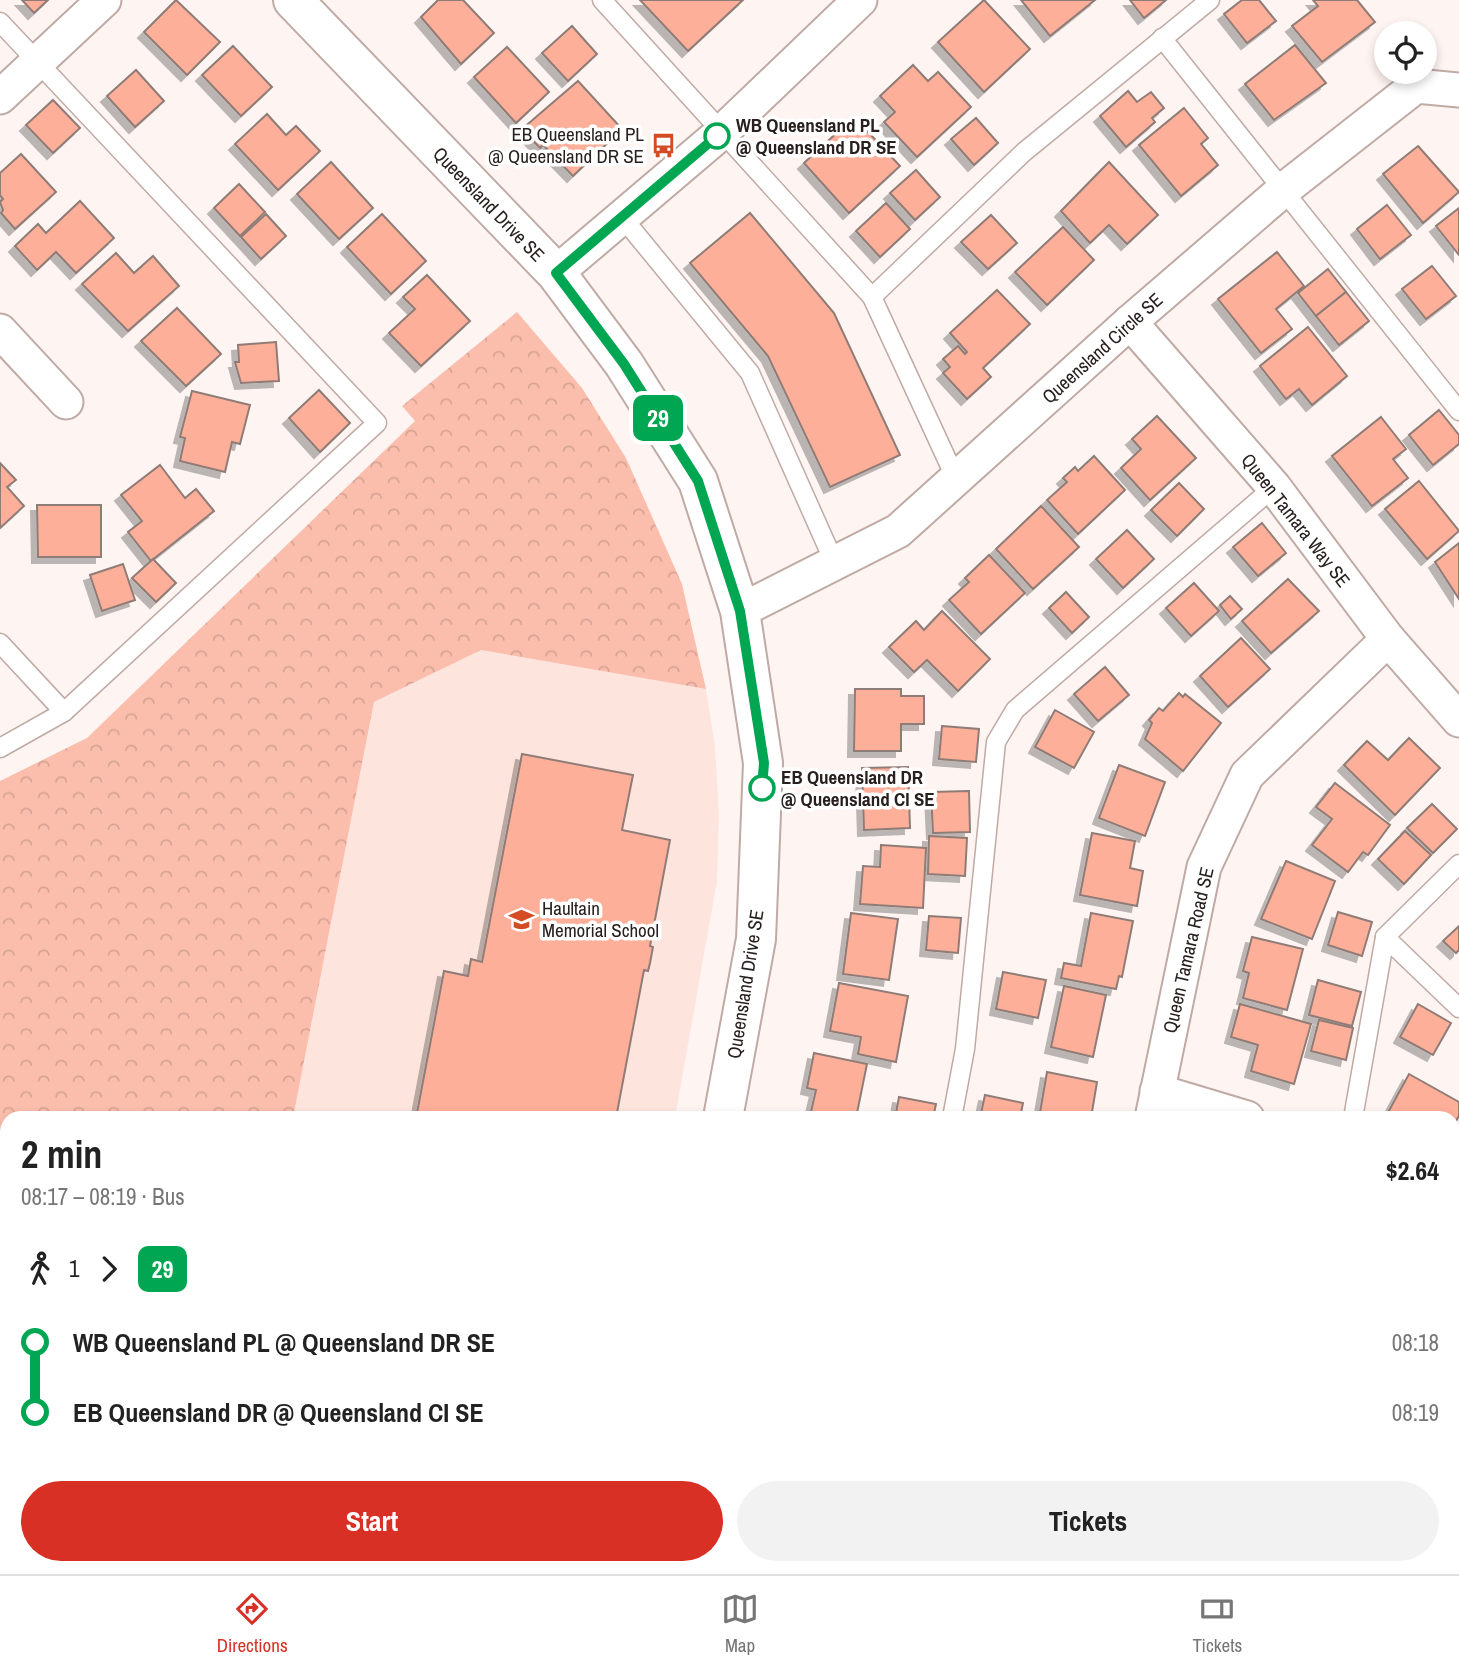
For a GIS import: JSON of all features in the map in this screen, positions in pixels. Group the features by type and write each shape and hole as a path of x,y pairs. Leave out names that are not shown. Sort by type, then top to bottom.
{"street":[{"path":"0,97 104,0"},
{"name":"Queensland Drive SE","path":"293,0 556,273 624,364 698,481 740,611 764,763 756,939 724,1111"},
{"path":"556,273 722,132 860,0"},
{"name":"Queensland Circle SE","path":"740,611 898,531 1130,321 1282,191 1416,86 1459,90"},
{"name":"Queen Tamara Way SE","path":"1130,321 1274,487 1388,639 1459,720"},
{"path":"0,331 66,402"},
{"name":"Queen Tamara Road SE","path":"1154,1105 1204,867 1247,775 1388,639"},
{"path":"1154,1105 1197,1111"}],"lane":[{"path":"602,0 872,297 956,479"},
{"path":"872,297 1024,152 1210,0"},
{"path":"0,22 377,423 64,712 0,748"},
{"path":"1161,38 1459,411"},
{"path":"622,217 750,373 835,564"},
{"path":"953,1111 965,1049 996,742 1015,709 1274,487"},
{"path":"0,643 64,712"},
{"path":"1354,1111 1385,937 1459,864"},
{"path":"1385,937 1459,1008"}],"shaded area":[{"name":"Haultain Memorial School","path":"481,650 706,689 715,746 719,815 717,881 676,1111 294,1111 374,702"}],"green space":[{"path":"517,312 582,388 626,458 682,584 706,689 481,650 374,702 294,1111 0,1111 0,781 87,738 415,421 402,406"}],"building":[{"path":"22,0 48,0 34,13"},
{"path":"176,0 220,42 187,75 144,32"},
{"path":"438,0 463,0 494,33 461,64 421,17"},
{"path":"640,0 743,0 688,51"},
{"path":"984,0 1030,49 984,92 938,42"},
{"path":"1021,0 1095,0 1050,36"},
{"path":"1130,0 1166,0 1144,18"},
{"path":"1242,0 1259,0 1276,21 1247,43 1224,14"},
{"path":"1313,0 1357,0 1374,23 1322,62 1292,26 1318,6"},
{"path":"572,26 597,54 568,81 542,53"},
{"path":"1295,45 1326,83 1274,120 1245,84"},
{"path":"233,46 272,87 241,116 202,75"},
{"path":"507,47 549,92 516,123 474,77"},
{"path":"913,65 928,81 938,72 971,107 917,157 884,122 895,112 880,96"},
{"path":"136,70 164,101 135,127 107,96"},
{"path":"578,81 622,129 573,176 543,145 540,148 522,129"},
{"path":"1128,91 1137,102 1151,92 1164,108 1152,118 1155,122 1126,147 1100,116"},
{"path":"53,100 80,128 53,153 26,125"},
{"path":"1184,108 1208,138 1201,144 1218,165 1181,196 1139,145"},
{"path":"267,114 286,135 296,126 320,151 278,190 235,144"},
{"path":"854,117 900,166 849,213 804,163"},
{"path":"976,118 998,143 974,165 951,139"},
{"path":"1418,146 1459,192 1423,223 1383,174"},
{"path":"21,154 56,192 15,229 1,213 3,210 0,202 3,199 0,195 0,173"},
{"path":"331,162 373,208 339,239 297,194"},
{"path":"1109,162 1158,215 1127,244 1109,225 1090,243 1061,211"},
{"path":"916,170 940,197 915,220 890,193"},
{"path":"239,184 265,212 240,236 214,208"},
{"path":"80,201 114,238 76,273 56,252 37,270 15,246 38,224 46,233"},
{"path":"886,203 910,229 880,257 856,231"},
{"path":"1387,205 1411,235 1380,259 1357,229"},
{"path":"1459,208 1459,255 1436,226"},
{"path":"750,213 834,313 900,455 830,487 768,356 690,263"},
{"path":"266,214 286,236 261,259 241,237"},
{"path":"382,214 426,261 391,294 347,247"},
{"path":"991,215 1017,243 988,269 961,242"},
{"path":"1063,227 1094,260 1047,305 1015,272"},
{"path":"1277,252 1304,286 1276,309 1292,329 1261,353 1218,299"},
{"path":"116,253 134,273 153,256 179,286 128,331 82,284"},
{"path":"1432,266 1456,296 1426,319 1402,289"},
{"path":"1328,269 1346,292 1316,316 1298,293"},
{"path":"427,275 470,321 421,366 389,333 415,309 403,297"},
{"path":"997,290 1030,324 983,368 991,377 967,399 943,373 950,367 943,359 958,346 965,354 967,352 950,333"},
{"path":"1346,292 1369,321 1339,345 1316,316"},
{"path":"177,308 221,354 186,386 141,341"},
{"path":"1308,327 1347,376 1312,405 1299,389 1286,399 1260,366"},
{"path":"276,342 279,381 241,383 235,362 239,362 238,345"},
{"path":"319,390 350,423 320,452 289,418"},
{"path":"192,391 250,405 240,444 232,442 225,472 180,461 185,438 180,437"},
{"path":"1439,410 1459,435 1459,444 1433,465 1409,435"},
{"path":"1157,416 1196,458 1150,500 1121,468 1141,449 1132,439"},
{"path":"1381,417 1406,449 1393,459 1408,478 1372,506 1332,456"},
{"path":"1094,456 1125,490 1078,534 1047,500 1067,482 1063,478 1075,467 1078,471"},
{"path":"0,463 16,480 7,487 24,506 0,528"},
{"path":"160,465 185,498 196,489 214,511 151,561 128,532 142,521 121,495"},
{"path":"1419,481 1459,531 1427,559 1385,509"},
{"path":"1179,483 1204,509 1177,536 1151,510"},
{"path":"37,505 101,505 101,557 38,557"},
{"path":"1041,506 1079,547 1033,589 996,549"},
{"path":"1262,523 1286,553 1258,576 1233,547"},
{"path":"1127,530 1154,559 1123,588 1096,559"},
{"path":"1459,543 1459,599 1435,562"},
{"path":"989,555 1025,593 981,634 949,600 969,582 965,578"},
{"path":"153,559 176,583 156,602 132,578"},
{"path":"123,564 135,600 102,611 90,575"},
{"path":"1288,579 1319,611 1271,653 1242,621"},
{"path":"1194,583 1219,611 1191,636 1166,608"},
{"path":"1066,592 1089,617 1072,633 1049,608"},
{"path":"1230,596 1242,609 1231,619 1220,605"},
{"path":"942,611 990,659 958,691 927,660 914,672 889,647 916,621 924,630"},
{"path":"1241,638 1270,669 1228,707 1200,676"},
{"path":"1105,667 1129,695 1098,721 1074,694"},
{"path":"855,689 901,689 901,696 924,696 924,724 901,724 901,751 854,751"},
{"path":"1179,693 1183,697 1185,694 1221,723 1183,771 1145,739 1152,723 1149,720 1159,708 1163,711"},
{"path":"1055,710 1094,732 1074,768 1035,747"},
{"path":"942,726 979,729 976,762 939,759"},
{"path":"1409,738 1440,768 1395,815 1344,765 1367,741 1388,760"},
{"path":"522,754 633,775 622,830 670,840 650,946 653,947 650,963 648,971 644,970 617,1111 417,1111 444,971 468,976 471,959 482,962"},
{"path":"1119,765 1165,782 1145,836 1099,818"},
{"path":"908,767 910,828 864,830 862,768"},
{"path":"1335,783 1390,825 1368,855 1363,852 1348,872 1312,845 1332,819 1316,807"},
{"path":"969,791 970,832 933,833 931,792"},
{"path":"1432,804 1457,829 1433,853 1407,828"},
{"path":"1405,831 1431,855 1404,884 1378,859"},
{"path":"1092,833 1135,841 1130,868 1143,871 1137,906 1080,895"},
{"path":"929,836 967,838 965,876 928,874"},
{"path":"881,845 926,848 923,908 860,904 863,866 880,867"},
{"path":"1286,861 1335,881 1312,939 1261,919"},
{"path":"1338,912 1372,922 1362,956 1328,945"},
{"path":"851,913 898,919 889,980 843,974"},
{"path":"1091,913 1133,921 1122,977 1119,976 1116,989 1061,978 1064,963 1081,966"},
{"path":"929,916 961,918 958,953 926,950"},
{"path":"1459,926 1459,950 1456,953 1443,941"},
{"path":"1252,937 1303,949 1287,1010 1243,998 1249,973 1243,971"},
{"path":"1003,972 1046,980 1038,1018 996,1009"},
{"path":"1318,980 1361,992 1352,1026 1309,1015"},
{"path":"839,983 908,996 896,1062 858,1054 861,1037 830,1031"},
{"path":"1064,986 1106,995 1093,1057 1051,1047"},
{"path":"1240,1004 1311,1024 1294,1084 1251,1071 1258,1045 1231,1037"},
{"path":"1418,1004 1451,1023 1433,1055 1400,1037"},
{"path":"1319,1020 1353,1028 1346,1060 1311,1051"},
{"path":"814,1053 867,1064 857,1111 811,1111 816,1090 807,1088"},
{"path":"1047,1072 1097,1082 1092,1111 1040,1111"},
{"path":"1409,1074 1459,1102 1459,1111 1389,1111"},
{"path":"985,1095 1023,1103 1021,1111 982,1111"},
{"path":"899,1097 936,1104 934,1111 896,1111"}],"bus line":[{"name":"29","path":"717,136 556,273 624,364 698,481 740,611 764,763 762,788"}],"place":[{"name":"WB Queensland PL @ Queensland DR SE","path":"717,136"},
{"name":"EB Queensland PL @ Queensland DR SE","path":"664,145"},
{"name":"EB Queensland DR @ Queensland CI SE","path":"762,788"},
{"name":"Haultain Memorial School","path":"522,919"}]}
